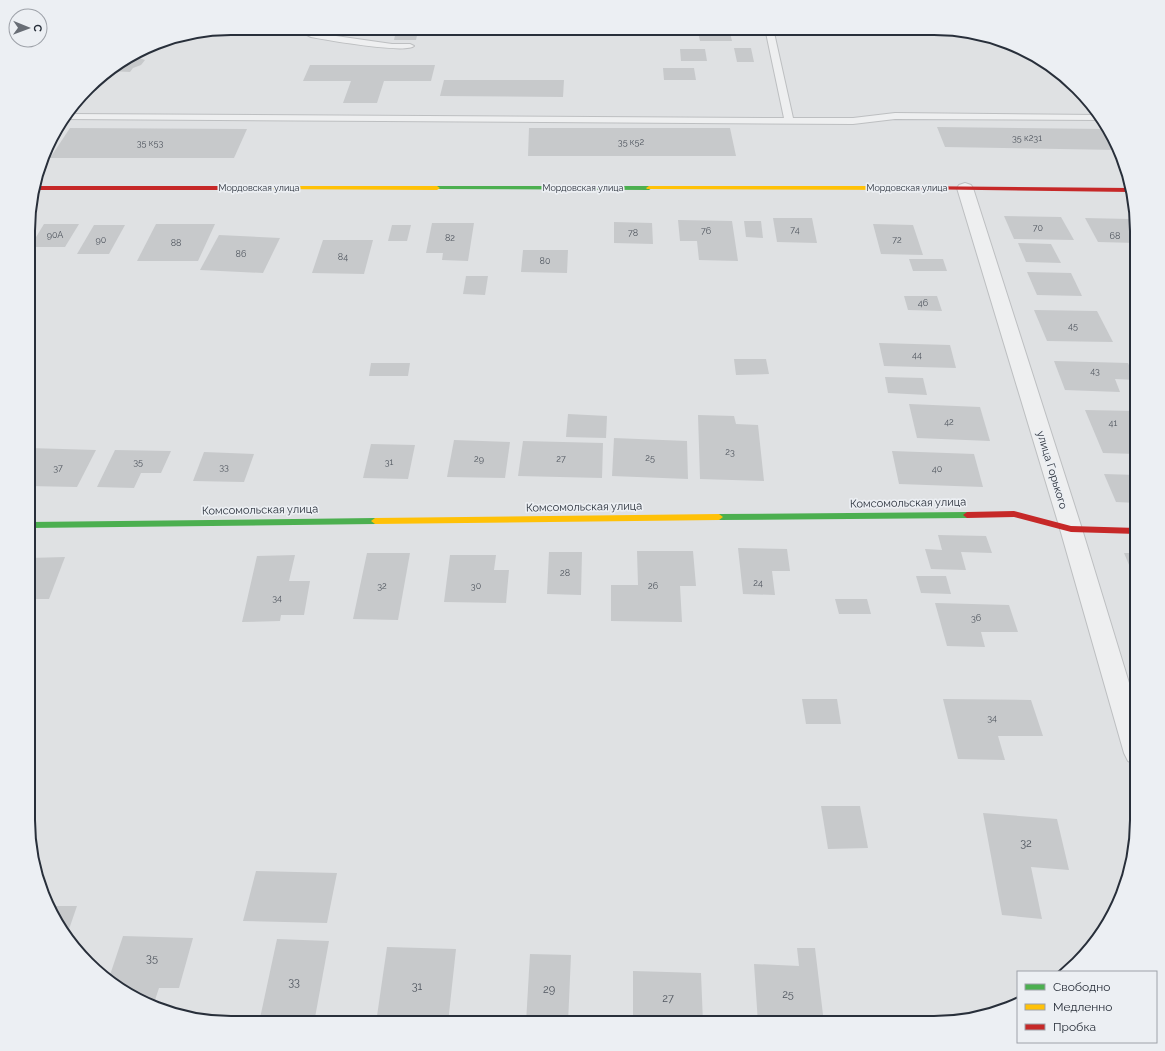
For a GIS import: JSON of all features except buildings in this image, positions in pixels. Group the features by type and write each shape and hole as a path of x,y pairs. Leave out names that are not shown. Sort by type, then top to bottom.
{"street":[{"name":"Мордовская улица","path":"40,188 964,188 1125,190"},
{"name":"улица Горького","path":"964,188 1071,529 1130,729"},
{"name":"Комсомольская улица","path":"35,524 1014,514 1071,529 1130,531"}],"lane":[{"path":"311,35 392,46 410,46"},
{"path":"770,35 788,120"},
{"path":"72,117 853,121 895,116 1094,118"}],"traffic: fast":[{"path":"437,188 649,188"},
{"path":"719,517 967,515"},
{"path":"35,525 375,521"}],"traffic: slow":[{"path":"233,188 437,188"},
{"path":"649,188 910,188"},
{"path":"375,521 719,517"}],"traffic: jam":[{"path":"40,188 233,188"},
{"path":"910,188 1125,190"},
{"path":"967,515 1014,514 1071,529 1130,531"}]}
